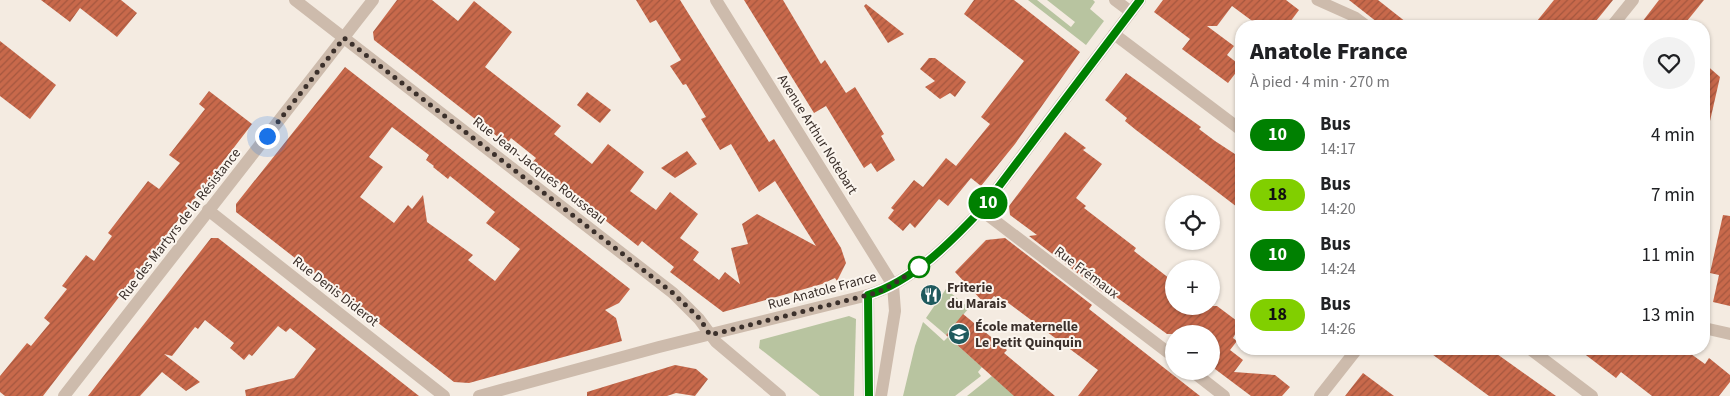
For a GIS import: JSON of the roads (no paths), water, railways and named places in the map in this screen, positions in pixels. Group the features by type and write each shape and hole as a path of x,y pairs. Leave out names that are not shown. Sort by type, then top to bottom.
{"street":[{"name":"Rue Jean-Jacques Rousseau","path":"295,0 673,293 700,319 716,342 774,394"},
{"name":"Rue des Martyrs de la Résistance","path":"64,396 373,0"},
{"name":"Avenue Arthur Notebart","path":"716,0 892,285"},
{"path":"1115,0 1131,12"},
{"name":"Rue Anatole France","path":"479,396 868,295 892,285 937,252 981,210 1140,0"},
{"path":"1617,20 1633,0"},
{"path":"1114,34 1235,125"},
{"name":"Rue Denis Diderot","path":"208,210 444,396"},
{"name":"Rue Frémaux","path":"981,210 1165,351"},
{"path":"881,396 895,316 896,302 892,285"},
{"path":"868,295 869,396"},
{"path":"1710,329 1730,334"},
{"path":"1320,396 1352,355"},
{"path":"1538,355 1592,396"},
{"path":"1204,380 1224,396"}],"lane":[{"path":"1317,0 1359,20"}],"place":[{"name":"Friterie du Marais","path":"931,295"},
{"name":"École maternelle Le Petit Quinquin","path":"959,334"}]}
